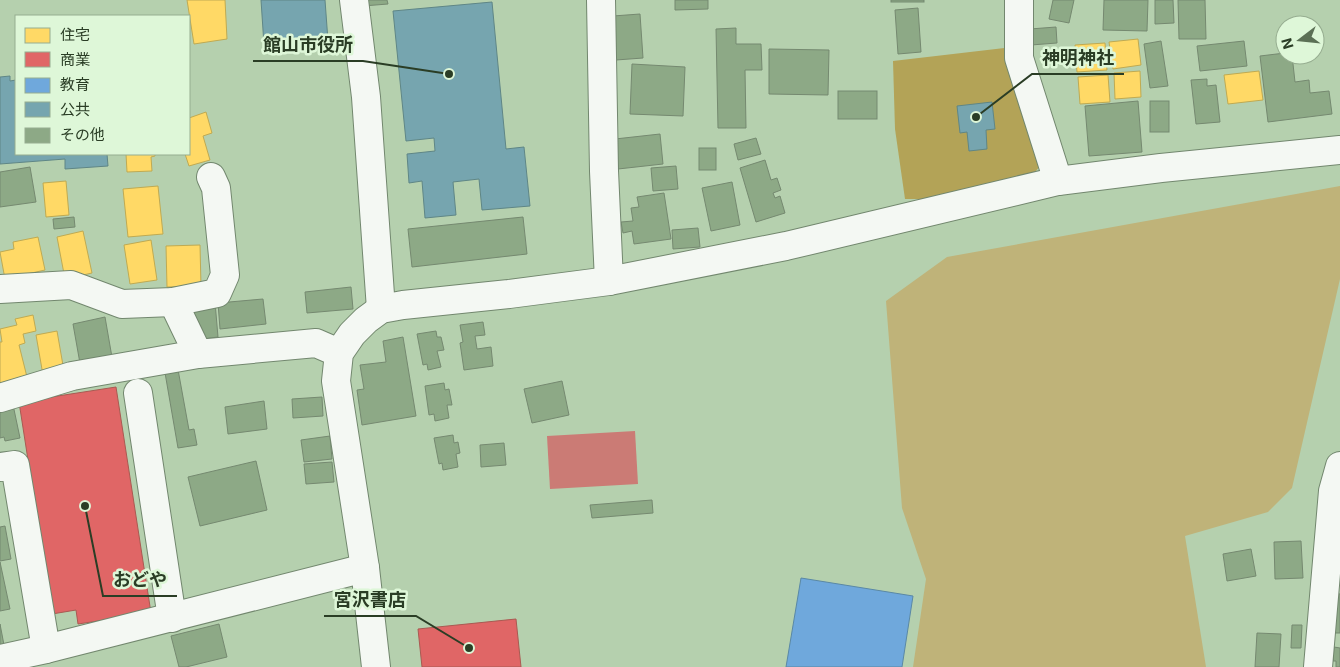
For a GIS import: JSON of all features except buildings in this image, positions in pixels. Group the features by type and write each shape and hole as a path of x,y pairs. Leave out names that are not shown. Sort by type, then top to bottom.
{"street":[{"path":"354,0 366,97 381,309"},
{"path":"601,0 604,171 609,281"},
{"path":"1019,0 1020,58 1058,182"},
{"path":"376,667 365,568 336,381 339,353 352,334 381,309 609,281 786,246 1058,182 1161,168 1340,150"},
{"path":"0,289 71,285 122,304 173,302 217,293 225,275 216,188 211,177"},
{"path":"173,302 198,354"},
{"path":"0,398 72,376 198,354 316,343 339,353"},
{"path":"138,392 172,618"},
{"path":"0,467 15,465 46,649"},
{"path":"1318,667 1333,491 1340,466"},
{"path":"0,659 172,618 365,568"}],"shaded area":[{"path":"1013,47 1042,164 1034,173 928,199 905,199 895,129 893,61"},
{"path":"1340,186 1340,279 1292,488 1268,512 1185,536 1206,667 913,667 926,579 902,508 886,301 947,257"},
{"path":"635,431 638,484 550,489 547,436"}],"place":[{"name":"館山市役所","path":"449,74"},
{"name":"神明神社","path":"976,117"},
{"name":"おどや","path":"85,506"},
{"name":"宮沢書店","path":"469,648"}]}
